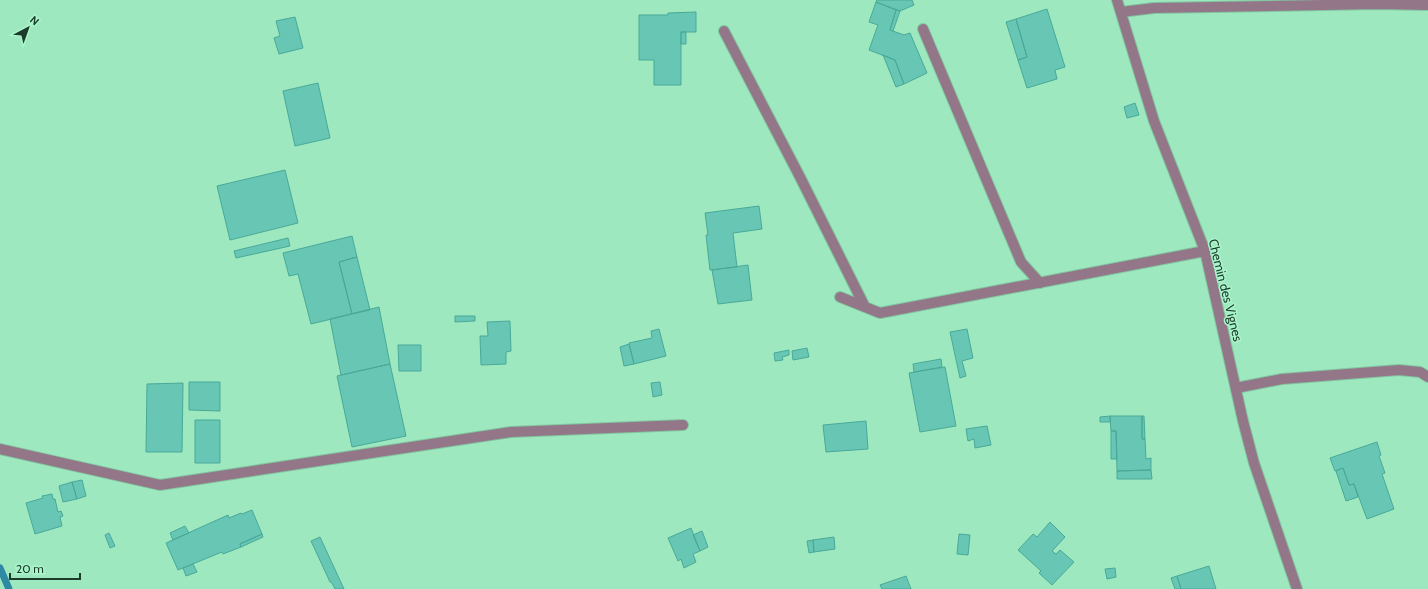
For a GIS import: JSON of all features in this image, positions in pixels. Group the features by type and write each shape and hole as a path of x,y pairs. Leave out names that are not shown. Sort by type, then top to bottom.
{"street":[{"name":"Chemin des Vignes","path":"1117,0 1154,121 1205,251 1254,463 1298,589"},
{"path":"1121,12 1162,8 1378,4 1428,5"},
{"path":"924,29 1021,262 1040,283"},
{"path":"724,31 800,177 865,307"},
{"path":"840,297 880,313 1205,251"},
{"path":"1236,388 1282,379 1399,370 1420,372 1428,377"},
{"path":"0,449 160,485 511,432 683,425"}],"building":[{"path":"877,0 912,0 914,5 900,11 876,2"},
{"path":"876,2 896,10 890,30 904,35 910,33 927,73 904,84 895,60 869,50 878,25 869,22"},
{"path":"1047,9 1065,67 1055,70 1057,79 1027,88 1018,60 1027,57 1016,19"},
{"path":"896,10 900,11 893,31 890,30"},
{"path":"696,12 696,32 681,32 681,85 654,85 654,60 639,60 639,15 668,15 668,13"},
{"path":"295,17 303,48 279,54 274,38 280,36 276,21"},
{"path":"1016,19 1027,57 1018,60 1006,22"},
{"path":"681,32 686,32 686,44 681,44"},
{"path":"883,55 895,60 904,84 896,87"},
{"path":"318,83 330,138 295,146 283,91"},
{"path":"1135,103 1139,115 1127,118 1124,107"},
{"path":"285,170 298,223 230,240 217,186"},
{"path":"759,206 762,229 733,233 737,267 710,270 705,213"},
{"path":"352,236 357,257 339,262 352,314 311,324 298,274 289,276 283,253"},
{"path":"288,238 290,246 236,258 234,251"},
{"path":"357,257 370,310 352,314 339,262"},
{"path":"748,265 752,300 718,304 712,270"},
{"path":"379,307 390,364 341,375 330,319"},
{"path":"455,316 475,316 475,321 455,322"},
{"path":"510,321 511,351 506,352 506,364 481,365 480,336 488,336 487,322"},
{"path":"659,329 666,356 634,364 629,343 652,338 651,331"},
{"path":"967,329 973,358 962,361 966,376 960,378 950,332"},
{"path":"629,344 634,364 624,366 620,347"},
{"path":"398,345 421,345 421,371 399,371"},
{"path":"807,348 809,357 793,360 792,351"},
{"path":"789,350 789,355 782,357 783,360 775,361 774,353"},
{"path":"941,359 942,367 914,372 913,364"},
{"path":"390,364 406,436 352,447 337,376"},
{"path":"945,367 956,426 920,432 909,373"},
{"path":"189,382 220,382 220,411 189,410"},
{"path":"660,382 662,395 653,397 651,383"},
{"path":"183,383 182,452 146,452 147,384"},
{"path":"1110,416 1142,416 1142,439 1145,439 1146,459 1151,458 1151,470 1117,471 1116,431 1111,431"},
{"path":"1110,416 1110,422 1100,422 1100,417"},
{"path":"1142,416 1144,416 1145,439 1142,439"},
{"path":"195,420 220,420 220,463 195,463"},
{"path":"866,421 868,449 826,452 823,425"},
{"path":"987,426 991,445 975,448 974,439 968,441 966,429"},
{"path":"1111,431 1116,431 1117,459 1111,459"},
{"path":"1377,442 1381,455 1379,456 1385,473 1382,474 1394,509 1367,519 1354,484 1349,485 1343,468 1335,471 1330,458"},
{"path":"1343,468 1349,485 1354,484 1358,497 1346,501 1336,471"},
{"path":"1151,470 1152,479 1117,479 1117,471"},
{"path":"82,480 86,496 77,499 72,482"},
{"path":"72,482 77,499 63,502 59,486"},
{"path":"52,494 53,499 55,499 58,512 61,511 63,516 60,517 62,526 35,534 26,503 43,498 42,496"},
{"path":"252,510 262,534 240,544 241,547 223,554 222,552 178,570 166,543 228,515 229,518"},
{"path":"1050,522 1065,537 1052,551 1056,554 1060,550 1074,562 1052,585 1039,573 1041,571 1018,550 1033,534 1037,537"},
{"path":"185,526 189,533 173,540 170,533"},
{"path":"691,528 700,551 693,554 696,562 684,568 681,559 678,561 668,538"},
{"path":"702,531 708,547 700,551 693,535"},
{"path":"109,533 115,546 110,548 105,535"},
{"path":"262,534 263,537 241,547 240,544"},
{"path":"959,534 970,535 968,555 957,554"},
{"path":"320,537 344,589 335,589 330,582 311,541"},
{"path":"834,537 835,549 814,552 813,540"},
{"path":"813,540 814,552 809,553 807,541"},
{"path":"193,564 197,572 186,576 183,568"},
{"path":"1209,566 1216,589 1181,589 1177,576"},
{"path":"1115,568 1116,577 1107,579 1105,569"},
{"path":"906,576 911,589 882,589 880,585"},
{"path":"1177,576 1181,589 1175,589 1171,578"}],"waterway":[{"path":"0,568 9,589"}]}
